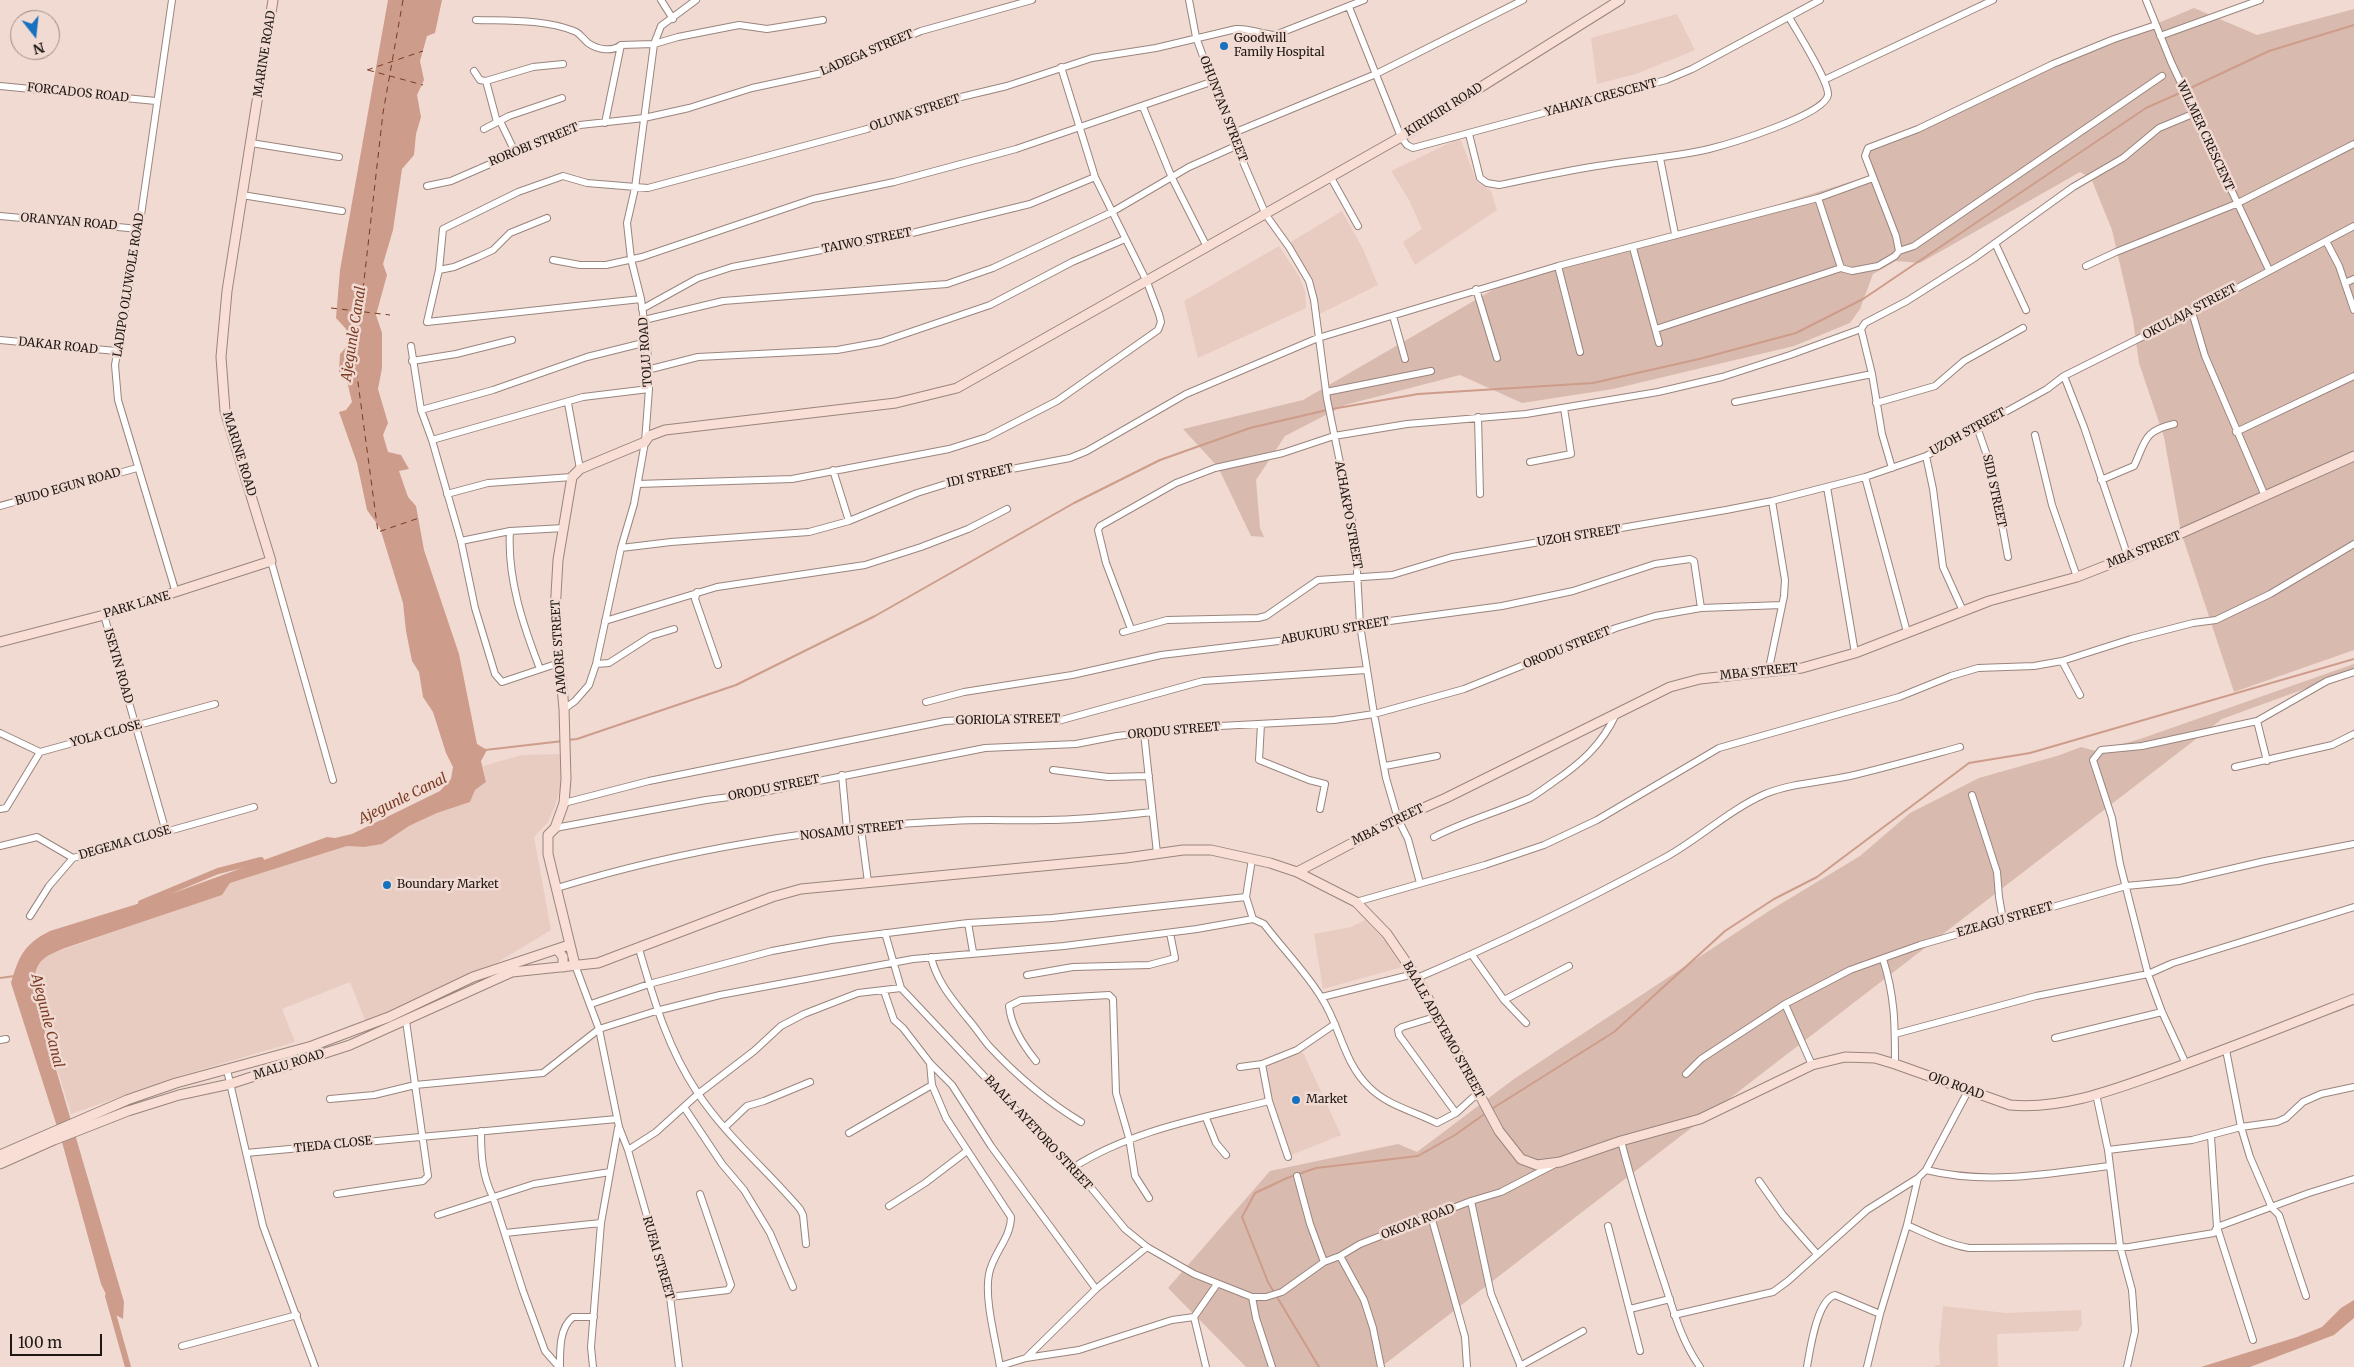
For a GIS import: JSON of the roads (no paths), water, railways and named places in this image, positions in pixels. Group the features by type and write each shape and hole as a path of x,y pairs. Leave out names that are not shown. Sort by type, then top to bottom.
{"street":[{"name":"LADIPO OLUWOLE ROAD","path":"172,0 139,229 116,351 118,400 176,594"},
{"name":"MARINE ROAD","path":"273,0 227,291 221,356 225,411 271,561 333,780"},
{"path":"661,0 673,19"},
{"name":"TOLU ROAD","path":"564,710 589,685 596,664 621,548 638,484 645,442 649,389 647,342 641,299 631,259 627,223 635,188 654,44 661,26 673,19 696,0"},
{"name":"LADEGA STREET","path":"644,118 689,108 752,88 822,74 921,31 1032,0"},
{"name":"OHUNTAN STREET","path":"1189,0 1196,37 1211,82 1266,215"},
{"name":"OLUWA STREET","path":"439,270 442,231 445,228 529,187 563,176 588,183 648,188 867,129 936,103 1007,86 1092,58 1156,48 1196,37 1246,28 1259,34 1275,35 1364,0"},
{"path":"1231,134 1376,74 1523,0"},
{"name":"KIRIKIRI ROAD","path":"580,469 645,442 649,436 665,430 896,403 957,388 1266,215 1330,176 1400,137 1620,0"},
{"name":"YAHAYA CRESCENT","path":"1400,137 1408,145 1419,148 1666,80 1692,69 1820,0"},
{"path":"1824,80 1993,0"},
{"name":"WILMER CRESCENT","path":"2146,0 2170,62 2269,270"},
{"path":"2160,36 2260,0"},
{"path":"1349,7 1400,137"},
{"path":"1468,134 1480,178 1487,183 1499,185 1601,165 1660,158 1729,143 1804,116 1818,108 1826,100 1828,94 1824,80 1789,17"},
{"path":"476,20 541,24 575,31 593,46 616,50 621,45 654,44 678,37 739,25 766,29 823,20"},
{"path":"1899,251 1896,236 1865,156 1868,148 1918,129 2053,64 2114,39 2156,26"},
{"path":"605,124 621,45"},
{"path":"474,72 480,80 486,81 533,66 563,64"},
{"path":"638,484 792,479 948,449 987,437 1057,401 1158,330 1161,322 1159,314 1147,282 1095,177 1061,67"},
{"path":"1656,329 1841,268 1852,271 1886,262 1899,251 1914,246 2162,76"},
{"path":"486,81 499,122 515,152"},
{"path":"554,260 589,265 631,259 813,199 904,180 1016,149 1118,112 1142,107 1211,82"},
{"name":"FORCADOS ROAD","path":"0,86 156,101"},
{"path":"484,129 509,116 562,98"},
{"path":"1142,107 1172,178 1207,247"},
{"path":"1131,628 1106,563 1098,530 1100,526 1176,482 1216,468 1282,453 1334,433 1407,424 1526,414 1564,408 1658,392 1790,356 1861,329 1865,323 1907,301 1995,243 2074,187 2113,165 2159,128 2194,112"},
{"name":"ROROBI STREET","path":"427,186 451,181 580,125 605,124 644,118"},
{"path":"250,143 339,157"},
{"path":"2086,266 2236,204 2354,144"},
{"path":"644,320 723,301 947,284 993,268 1112,212 1189,167 1236,146"},
{"path":"1660,158 1675,234"},
{"path":"1330,176 1358,226"},
{"name":"TAIWO STREET","path":"642,309 698,278 732,267 912,233 1021,207 1095,177"},
{"name":"IDI STREET","path":"621,548 671,542 809,532 849,520 917,493 949,483 985,474 1070,458 1088,450 1186,394 1318,338 1476,289 1558,266 1633,248 1675,234 1818,198 1873,178"},
{"path":"242,195 342,211"},
{"path":"1818,198 1841,268"},
{"name":"ACHAKPO STREET","path":"1266,215 1289,247 1309,281 1314,300 1326,395 1355,536 1359,578 1360,625 1374,714 1386,778 1398,819 1408,840 1420,882"},
{"name":"ORANYAN ROAD","path":"0,216 139,229"},
{"path":"548,218 510,233 493,250 454,267 439,270 427,322 641,299"},
{"name":"OKULAJA STREET","path":"2028,399 2047,389 2064,376 2192,312 2354,226"},
{"path":"647,370 698,357 837,350 881,342 990,305 1072,262 1125,239"},
{"path":"2326,241 2345,283 2354,310"},
{"path":"1995,243 2026,310"},
{"path":"1633,248 1659,343"},
{"path":"1558,266 1580,352"},
{"path":"2345,283 2354,279"},
{"path":"1476,289 1497,358"},
{"path":"2192,312 2205,356 2264,496"},
{"path":"1393,316 1406,359"},
{"path":"1876,404 1935,386 1964,361 2023,328"},
{"path":"1861,329 1872,374 1876,404 1892,468"},
{"name":"DAKAR ROAD","path":"0,340 116,351"},
{"path":"412,360 456,354 512,340"},
{"path":"421,410 493,390 586,357 647,342"},
{"path":"411,346 421,410 432,440 461,541 476,608 495,674 502,682 559,663"},
{"path":"1326,395 1431,371"},
{"path":"1735,402 1872,374"},
{"path":"2064,376 2128,557"},
{"path":"2236,432 2354,376"},
{"path":"432,440 568,403 583,397 649,389"},
{"name":"UZOH STREET","path":"1123,632 1131,628 1168,620 1258,618 1266,616 1318,580 1392,575 1468,554 1674,520 1772,501 1865,477 1926,456 2028,399"},
{"path":"447,494 488,483 572,477 580,469 568,403"},
{"path":"1530,462 1571,454 1564,408"},
{"path":"1478,417 1480,494"},
{"path":"2101,480 2134,466 2142,443 2149,434 2160,427 2174,424"},
{"name":"SIDI STREET","path":"1977,426 1992,470 2008,557"},
{"path":"2034,435 2052,505 2077,577"},
{"path":"1926,456 1933,489 1943,568 1963,611"},
{"name":"MBA STREET","path":"1297,872 1398,819 1446,798 1670,687 1710,678 1802,668 1854,653 1963,611 2077,577 2128,557 2217,519 2354,456"},
{"name":"BUDO EGUN ROAD","path":"0,506 137,468"},
{"path":"833,470 849,520"},
{"name":"AMORE STREET","path":"572,477 558,560 554,612 564,710 566,758 564,803 555,828 548,835 547,841 548,854 569,945 578,965"},
{"path":"1865,477 1906,632"},
{"path":"1827,486 1854,653"},
{"path":"1768,673 1782,605 1784,568 1772,501"},
{"path":"605,621 717,587 865,565 921,548 968,529 1007,509"},
{"path":"461,541 510,531 564,528"},
{"path":"510,531 511,563 521,618 540,669"},
{"path":"1356,902 1420,882 1485,865 1544,845 1597,820 1719,748 1899,697 1978,668 2034,666 2062,661 2131,639 2193,623 2216,620 2270,594 2354,544"},
{"name":"ABUKURU STREET","path":"926,702 964,692 1072,675 1161,655 1287,640 1360,625 1502,606 1573,591 1655,564 1690,559 1694,561 1701,608"},
{"name":"PARK LANE","path":"4,641 176,594 271,561"},
{"path":"697,592 695,599 718,665"},
{"name":"ORODU STREET","path":"555,828 706,800 753,794 985,748 1076,744 1144,733 1201,727 1334,720 1374,714 1464,689 1616,628 1655,616 1701,608 1782,605"},
{"name":"ISEYIN ROAD","path":"104,615 166,832"},
{"path":"596,664 610,663 651,636 674,629"},
{"path":"2062,661 2080,695"},
{"name":"GORIOLA STREET","path":"564,803 649,781 945,721 1000,718 1058,721 1203,681 1366,670"},
{"path":"2186,1064 2162,1012 2148,974 2126,886 2112,818 2093,760 2100,750 2142,746 2257,721 2327,681 2354,672"},
{"name":"YOLA CLOSE","path":"40,752 215,704"},
{"path":"1434,837 1476,817 1531,797 1564,775 1587,757 1600,743 1616,713"},
{"path":"2257,721 2267,761"},
{"path":"1261,724 1259,760 1309,780 1325,784 1320,809"},
{"path":"0,733 40,752 6,808 0,809"},
{"path":"1144,733 1157,853"},
{"path":"2235,767 2332,745 2354,734"},
{"path":"1322,997 1416,976 1472,955 1668,856 1743,805 1763,795 1792,785 1850,776 1960,747"},
{"path":"1385,766 1437,756"},
{"path":"1053,770 1108,777 1149,776"},
{"path":"842,775 847,829"},
{"path":"1972,795 1997,872 1998,897 2003,920"},
{"name":"DEGEMA CLOSE","path":"0,846 37,837 73,858 254,807"},
{"name":"NOSAMU STREET","path":"557,888 597,876 684,855 847,829 952,821 1085,819 1152,812"},
{"path":"861,828 868,882"},
{"name":"EZEAGU STREET","path":"1686,1074 1701,1059 1785,1004 1850,970 1920,945 2126,886 2179,881 2265,861 2354,844"},
{"name":"BAALE ADEYEMO STREET","path":"868,882 1183,850 1211,850 1297,872 1356,902 1387,934 1416,976 1499,1130 1521,1160 1537,1165 1560,1162"},
{"path":"30,916 49,886 73,858"},
{"path":"1252,859 1246,897 1253,918"},
{"name":"MALU ROAD","path":"0,1155 52,1136 80,1130 128,1111 179,1095 230,1084 333,1051 406,1021 512,972 598,963 772,897 801,889 868,882"},
{"path":"591,1004 649,984 772,951 885,933 968,923 1052,918 1246,897"},
{"path":"1895,1034 2036,996 2148,974 2173,963 2354,907"},
{"path":"330,1100 374,1095 415,1085 543,1073 599,1029 656,1010 720,995 931,957 973,952 1064,946 1170,933 1253,918 1264,924 1322,997 1335,1024 1346,1056 1369,1087 1394,1105 1436,1123 1456,1113 1479,1095"},
{"path":"968,923 973,952"},
{"path":"628,1150 656,1132 698,1094 754,1051 781,1026 804,1014 858,993 901,988 885,933"},
{"path":"1026,975 1073,967 1149,965 1175,958 1170,933"},
{"name":"MALU ROAD","path":"0,1164 77,1120 176,1083 312,1046 389,1017 473,977 569,945"},
{"path":"557,949 563,957 563,967"},
{"path":"639,949 656,1010 680,1065 698,1094 725,1127 800,1209 805,1224 806,1244"},
{"path":"1472,955 1504,1000 1526,1023"},
{"path":"931,957 935,972 943,987 989,1046 1038,1092 1082,1122"},
{"path":"1883,959 1891,986 1895,1034 1895,1064"},
{"name":"RUFAI STREET","path":"578,965 599,1029 619,1127 628,1150 670,1297 680,1367"},
{"path":"1504,1000 1569,966"},
{"name":"BAALA AYETORO STREET","path":"901,988 1064,1161 1074,1167 1124,1229 1147,1248 1194,1274 1252,1297 1266,1297 1282,1292"},
{"path":"884,991 894,1020 903,1028 930,1064 952,1086 991,1146 1096,1288"},
{"path":"1036,1061 1021,1042 1012,1021 1009,1006 1021,1000 1109,995 1113,999 1116,1093 1129,1138 1135,1176 1150,1198"},
{"name":"OJO ROAD","path":"1560,1162 1621,1141 1700,1119 1812,1064 1856,1056 1895,1064 2010,1105 2029,1107 2069,1103 2226,1050 2354,1000"},
{"path":"1785,1004 1812,1064"},
{"path":"2055,1038 2162,1012"},
{"path":"1438,1016 1402,1027 1398,1030 1399,1035 1456,1113"},
{"path":"389,1017 392,1027"},
{"path":"337,1194 423,1182 428,1176 406,1021"},
{"path":"1240,1067 1262,1064 1297,1050 1335,1024"},
{"path":"2226,1050 2241,1127 2250,1157 2272,1208 2279,1215 2306,1296"},
{"path":"930,1064 932,1084 946,1118 1008,1209 1011,1217 1011,1229 993,1261 988,1276 992,1322 1000,1366 1026,1358 1078,1350 1154,1326 1194,1317 1217,1284"},
{"path":"1262,1064 1269,1101 1288,1157"},
{"path":"227,1070 263,1226 315,1367"},
{"path":"725,1127 747,1106 773,1098 810,1082"},
{"path":"849,1133 932,1084"},
{"path":"2108,1150 2211,1136 2241,1127 2278,1122 2286,1118 2303,1102 2321,1094 2354,1087"},
{"path":"1674,1315 1773,1292 1788,1281 1866,1210 1918,1178 1926,1170 1968,1091"},
{"path":"2096,1094 2108,1150 2120,1246 2132,1290 2135,1331 2127,1367"},
{"path":"1074,1167 1092,1155 1129,1138 1269,1101"},
{"path":"684,1107 722,1164 744,1190 762,1219 793,1287"},
{"path":"1206,1118 1216,1143 1226,1155"},
{"name":"TIEDA CLOSE","path":"246,1153 421,1135 617,1119"},
{"path":"593,1367 590,1347 601,1223 619,1127"},
{"path":"481,1131 483,1172 545,1351 560,1367"},
{"path":"2211,1136 2218,1227 2253,1340"},
{"path":"1621,1141 1633,1187 1674,1315 1683,1339 1699,1365"},
{"path":"889,1206 925,1183 967,1150"},
{"name":"OKOYA ROAD","path":"1282,1292 1324,1262 1340,1256 1360,1244 1430,1216 1501,1192 1560,1162"},
{"path":"1926,1170 1968,1178 1999,1178 2035,1176 2109,1166"},
{"path":"438,1215 534,1184 610,1172"},
{"path":"1298,1176 1310,1224 1324,1262"},
{"path":"1867,1367 1880,1314 1907,1226 1918,1178"},
{"path":"1907,1226 1939,1237 1953,1245 1969,1248 2129,1247 2214,1233 2218,1227 2272,1208 2309,1192 2354,1179"},
{"path":"1758,1181 1783,1216 1817,1254"},
{"path":"670,1297 728,1290 731,1285 700,1194"},
{"path":"1471,1201 1492,1294 1520,1366 1583,1331"},
{"path":"1430,1216 1466,1337 1466,1367"},
{"path":"505,1234 601,1223"},
{"path":"1608,1226 1640,1351"},
{"path":"1026,1358 1096,1288 1147,1248"},
{"path":"1340,1256 1364,1300 1373,1328 1381,1367"},
{"path":"1807,1367 1818,1319 1825,1302 1830,1296 1835,1294 1880,1314"},
{"path":"1252,1297 1272,1367"},
{"path":"1630,1309 1670,1299"},
{"path":"182,1346 296,1314"},
{"path":"560,1367 560,1344 567,1322 573,1317 594,1318"},
{"path":"1194,1317 1206,1367"}],"water":[{"path":"388,0 442,0 435,33 427,36 420,61 424,80 417,95 421,117 416,134 414,155 402,169 393,230 383,264 387,275 376,315 382,333 382,368 378,389 388,423 383,435 388,452 401,455 409,469 399,471 408,497 416,506 424,550 459,654 477,744 487,750 481,761 486,782 475,790 470,802 437,813 409,826 382,844 364,847 347,846 230,883 222,895 65,948 43,959 39,964 36,969 34,994 124,1302 123,1319 116,1315 101,1284 62,1142 11,983 20,958 28,946 50,931 176,892 327,837 335,838 352,834 440,791 451,779 453,767 446,753 433,712 423,697 419,672 412,661 403,603 380,528 367,510 357,463 339,412 346,410 352,402 346,377 339,372 340,354 349,344 346,329 336,318 340,270"},
{"path":"2354,1300 2354,1318 2334,1335 2250,1367 2201,1367 2297,1337 2322,1327 2341,1308"}],"waterway":[{"path":"2186,90 2269,51 2354,25"},
{"path":"1332,409 1418,394 1593,383 1699,359 1796,333 1863,299 2146,108 2182,92"},
{"path":"567,740 577,739 736,685 875,616 1074,503 1160,460 1250,428 1327,410"},
{"path":"1490,1110 1614,1032 1725,931 1774,899 1817,877 1969,763 2030,753 2354,659"},
{"path":"485,750 563,741"},
{"name":"Ajegunle Canal","path":"141,903 218,871 261,860"},
{"path":"0,978 15,976"},
{"path":"1319,1367 1268,1282 1242,1217 1255,1193 1287,1178 1316,1168 1418,1156 1455,1135 1486,1113"},
{"name":"Ajegunle Canal","path":"108,1296 128,1367"}],"place":[{"name":"Goodwill Family Hospital","path":"1224,46"},
{"name":"Boundary Market","path":"387,885"},
{"name":"Market","path":"1296,1100"}]}
